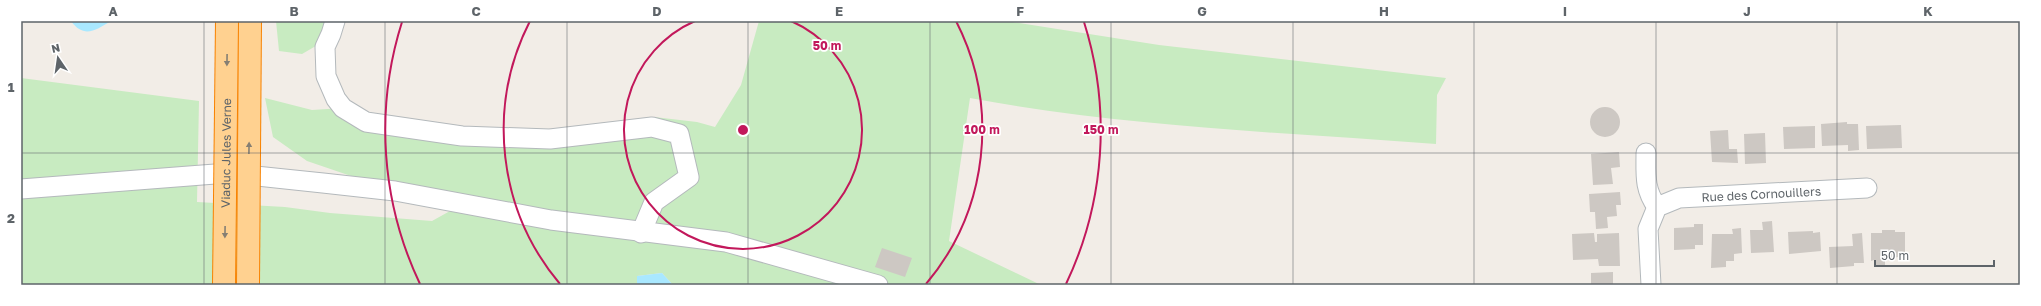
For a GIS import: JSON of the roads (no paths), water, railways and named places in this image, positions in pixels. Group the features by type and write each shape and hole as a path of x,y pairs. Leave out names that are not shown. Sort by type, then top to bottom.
{"highway":[{"name":"Viaduc Jules Verne","path":"224,285 227,21"},
{"name":"Viaduc Jules Verne","path":"248,285 250,21"}],"street":[{"path":"335,21 332,34 325,47 326,76 336,99 343,108 366,122 469,136 550,139 652,127 679,134 689,177 654,202 641,233"},
{"path":"1646,152 1646,186 1649,196 1657,208 1648,229 1651,285"},
{"path":"21,189 228,173 395,191 551,220 641,233 726,242 878,285"},
{"name":"Rue des Cornouillers","path":"1657,208 1679,198 1867,188"}],"water":[{"path":"71,21 111,21 95,30 85,31 76,27"},
{"path":"662,273 673,285 637,285 637,276"}]}
